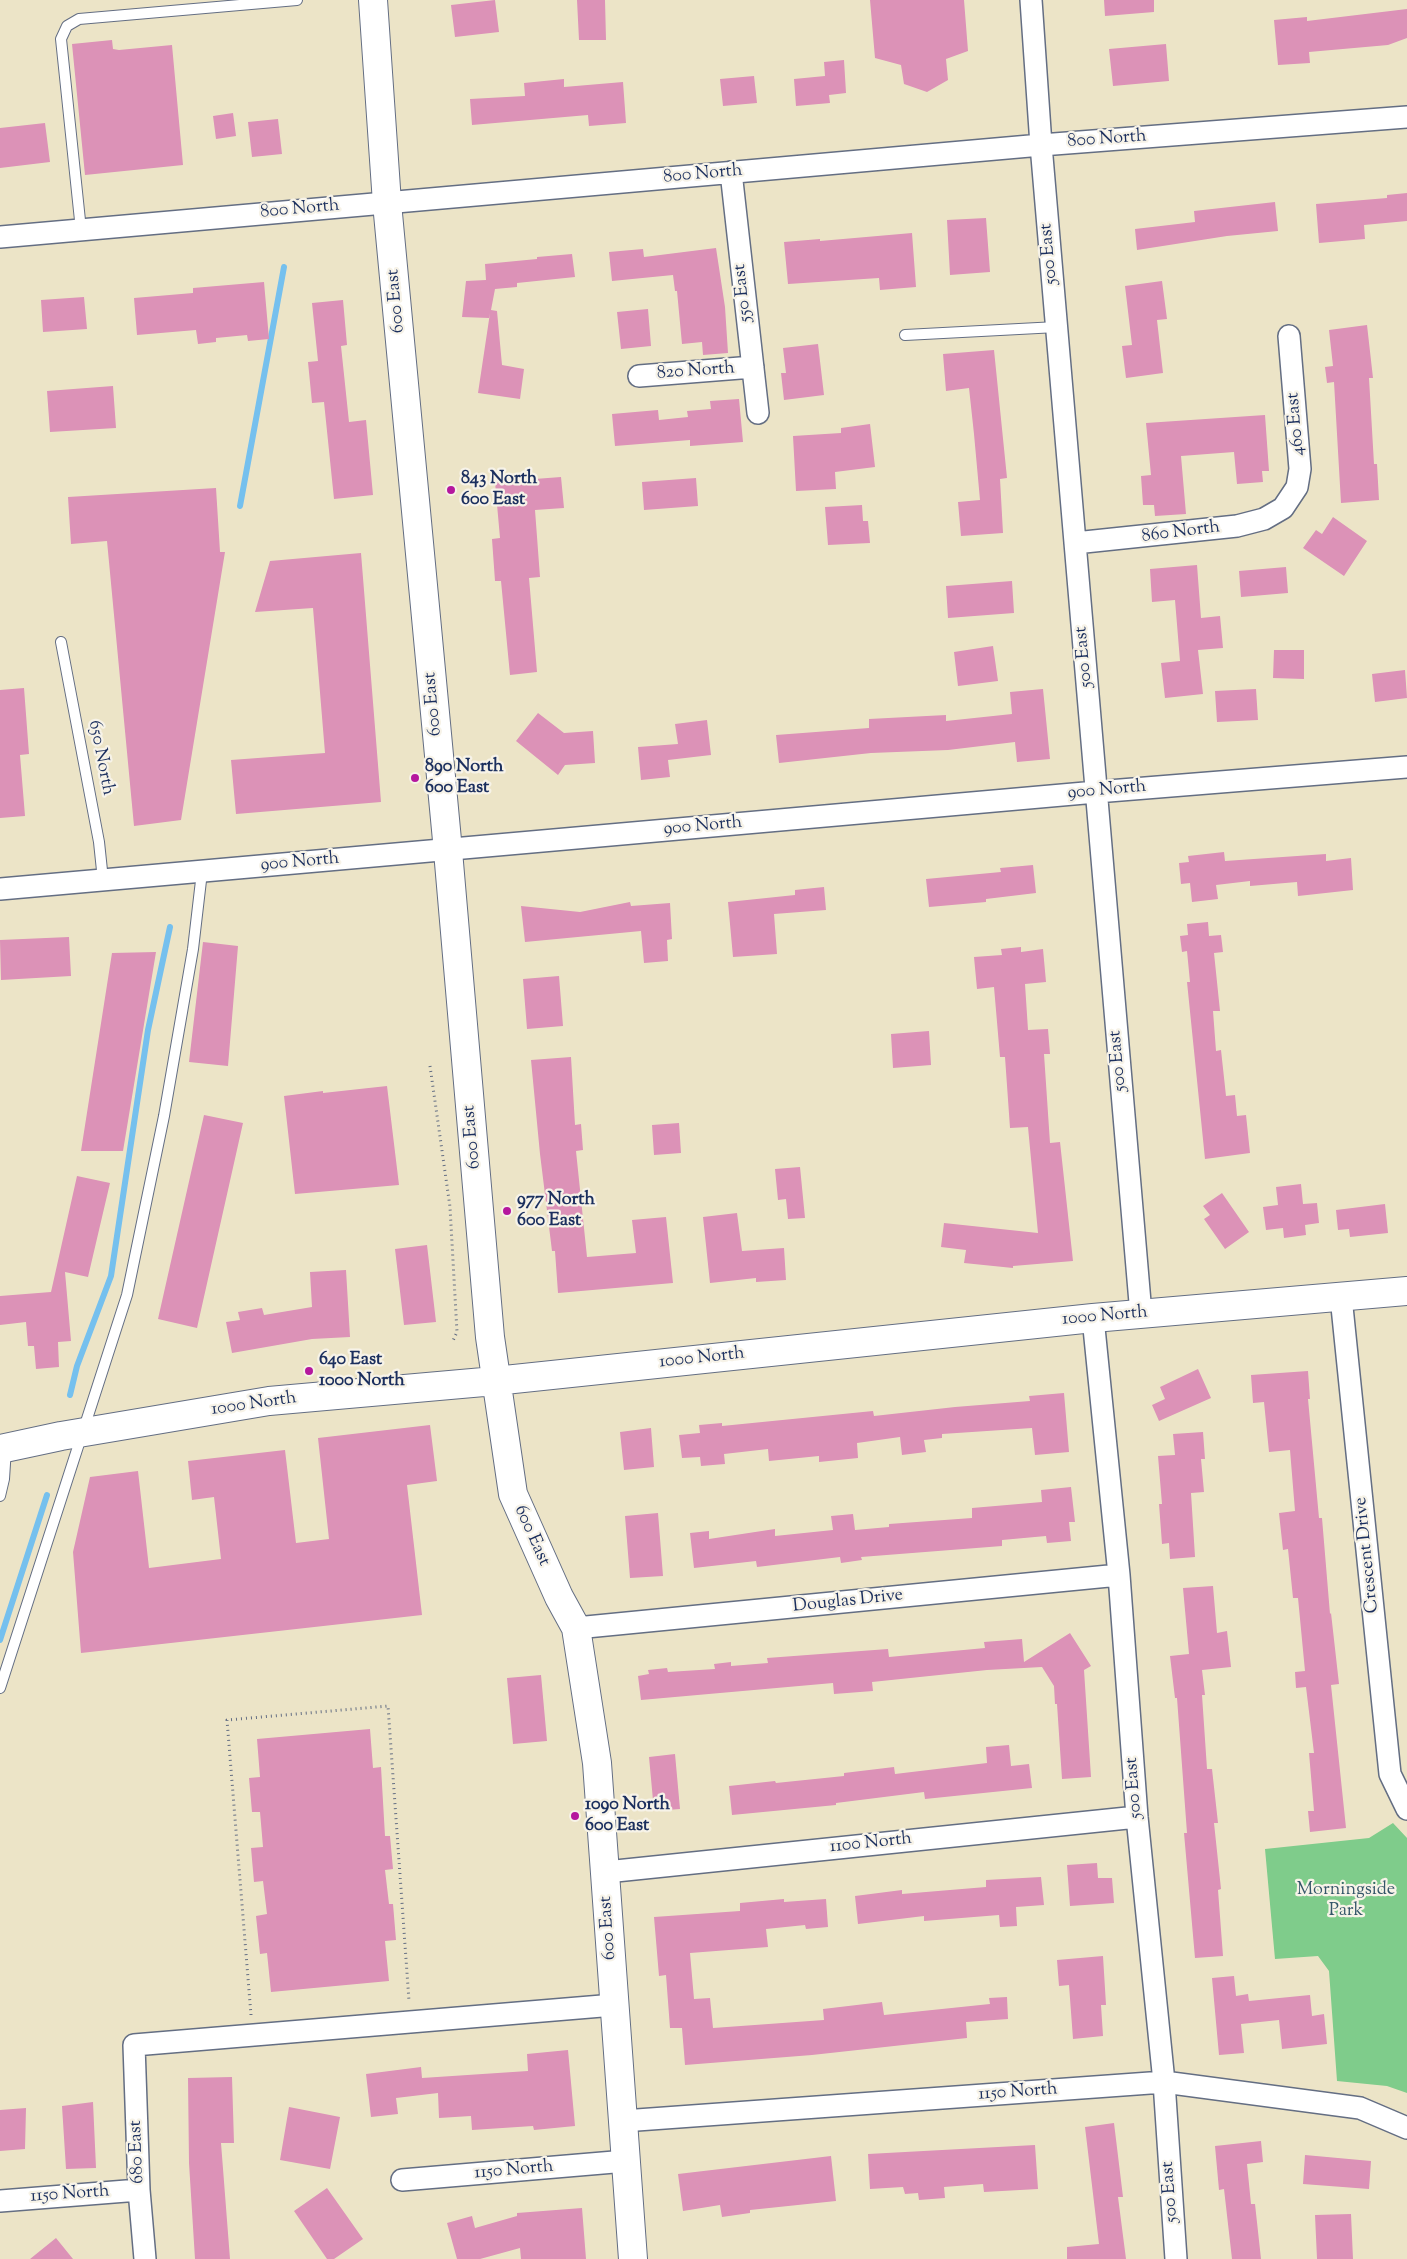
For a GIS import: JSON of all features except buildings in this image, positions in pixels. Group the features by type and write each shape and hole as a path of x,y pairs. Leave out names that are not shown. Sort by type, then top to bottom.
{"street":[{"name":"600 East","path":"373,0 388,203 495,1381 513,1494 559,1597 576,1628 597,1763 633,2259"},
{"name":"500 East","path":"1031,0 1041,145 1141,1314"},
{"name":"800 North","path":"0,237 1041,145 1407,117"},
{"name":"550 East","path":"731,172 758,413"},
{"name":"460 East","path":"1283,508 1297,487 1300,469 1289,336"},
{"name":"820 North","path":"639,376 752,367"},
{"name":"860 North","path":"1076,544 1237,526 1264,520 1283,508"},
{"name":"900 North","path":"0,889 448,851 1096,792 1407,767"},
{"name":"1000 North","path":"3,1448 83,1432 269,1401 495,1381 1093,1318 1407,1291"},
{"name":"Crescent Drive","path":"1341,1297 1390,1774 1407,1809"},
{"name":"500 East","path":"1093,1318 1119,1575 1137,1817 1164,2082 1176,2259"},
{"name":"Douglas Drive","path":"576,1628 1119,1575"},
{"name":"1100 North","path":"606,1872 1137,1817"},
{"name":"680 East","path":"145,2259 139,2190 134,2045 614,2005"},
{"name":"1150 North","path":"623,2121 1164,2082 1360,2108 1407,2128"},
{"name":"1150 North","path":"402,2180 626,2161"},
{"name":"1150 North","path":"0,2200 139,2190"}],"lane":[{"path":"82,230 61,38 67,26 79,19 297,0"},
{"path":"906,335 1057,327"},
{"name":"650 North","path":"61,642 99,842 103,880"},
{"path":"0,1688 127,1295 164,1116 193,949 202,872"},
{"path":"0,1496 4,1479 3,1448"}],"path":[{"path":"430,1066 450,1206 457,1332 452,1343"},
{"path":"251,2018 227,1720 388,1706 409,2006"}],"green space":[{"name":"Morningside Park","path":"1393,1823 1407,1838 1407,2093 1387,2086 1337,2081 1329,1971 1318,1956 1275,1959 1265,1849 1369,1838"}],"waterway":[{"path":"240,506 284,267"},
{"path":"70,1395 77,1366 111,1276 148,1030 170,927"},
{"path":"0,1640 47,1495"}],"place":[{"name":"843 North 600 East","path":"451,490"},
{"name":"890 North 600 East","path":"415,778"},
{"name":"977 North 600 East","path":"507,1211"},
{"name":"640 East 1000 North","path":"309,1371"},
{"name":"1090 North 600 East","path":"575,1816"}]}
